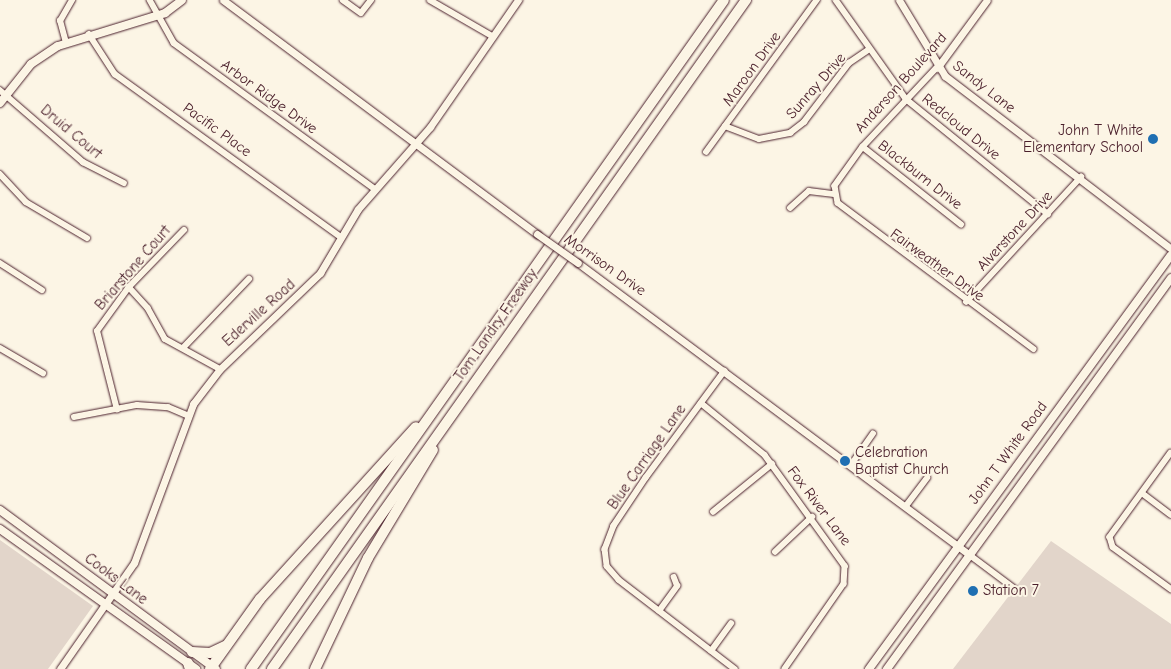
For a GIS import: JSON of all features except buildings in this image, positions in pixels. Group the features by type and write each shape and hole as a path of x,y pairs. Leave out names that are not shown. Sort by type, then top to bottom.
{"highway":[{"name":"Tom Landry Freeway","path":"251,669 724,0"},
{"name":"Tom Landry Freeway","path":"272,669 463,396 746,0"},
{"path":"212,668 260,599 450,389"},
{"path":"315,669 368,558 463,396"},
{"path":"192,652 210,653 226,646"}],"main road":[{"path":"0,102 3,92 31,64 66,43 89,34 158,15 182,0"},
{"name":"John T White Road","path":"870,669 1171,255"},
{"name":"John T White Road","path":"887,669 1171,278"},
{"name":"Cooks Lane","path":"0,510 212,668"},
{"name":"Cooks Lane","path":"0,530 191,667"},
{"path":"34,554 43,541"}],"street":[{"path":"66,43 60,21 72,0"},
{"name":"Arbor Ridge Drive","path":"150,0 174,43 375,190"},
{"name":"Morrison Drive","path":"223,0 417,142 536,234 578,262 970,555"},
{"path":"342,0 361,13 371,0"},
{"path":"430,0 492,36"},
{"name":"Ederville Road","path":"60,669 115,596 138,554 187,415 220,369 303,294 375,190 417,142 518,0"},
{"name":"Maroon Drive","path":"706,152 817,0"},
{"name":"Redcloud Drive","path":"836,0 868,50 906,99 1048,214"},
{"name":"Sandy Lane","path":"899,0 937,68 1081,177 1171,249"},
{"name":"Anderson Boulevard","path":"834,194 863,147 937,68 987,0"},
{"name":"Pacific Place","path":"89,34 115,74 341,237"},
{"name":"Sunray Drive","path":"725,126 759,139 790,133 804,122 849,63 868,50"},
{"name":"Druid Court","path":"3,92 83,162 124,183"},
{"name":"Blackburn Drive","path":"863,147 961,224"},
{"path":"0,174 26,202 87,238"},
{"name":"Alverstone Drive","path":"966,302 1081,177"},
{"path":"790,208 809,191 834,194"},
{"name":"Fairweather Drive","path":"834,194 844,212 966,302 1034,348"},
{"name":"Briarstone Court","path":"117,410 97,331 130,287 184,230"},
{"path":"0,263 42,290"},
{"path":"184,347 250,279"},
{"path":"130,287 148,308 165,340 184,347 220,369"},
{"path":"0,348 43,373"},
{"name":"Blue Carriage Lane","path":"659,611 619,580 607,564 605,549 614,526 725,371"},
{"name":"Fox River Lane","path":"701,403 753,442 772,464 842,558 844,584 784,669"},
{"path":"74,417 154,405 187,415"},
{"path":"851,465 873,434"},
{"path":"1171,453 1110,537 1110,543 1171,589"},
{"path":"713,512 772,464"},
{"path":"906,506 927,478"},
{"path":"1142,493 1171,515"},
{"path":"775,552 812,517"},
{"path":"970,555 1014,588"},
{"path":"674,578 677,586 659,611 735,669"},
{"path":"711,651 731,623"}],"shaded area":[{"path":"0,540 93,606 48,669 0,669"},
{"path":"1051,541 1171,624 1171,669 953,669"}],"place":[{"name":"John T White Elementary School","path":"1153,139"},
{"name":"Celebration Baptist Church","path":"845,461"},
{"name":"Station 7","path":"973,591"}]}
